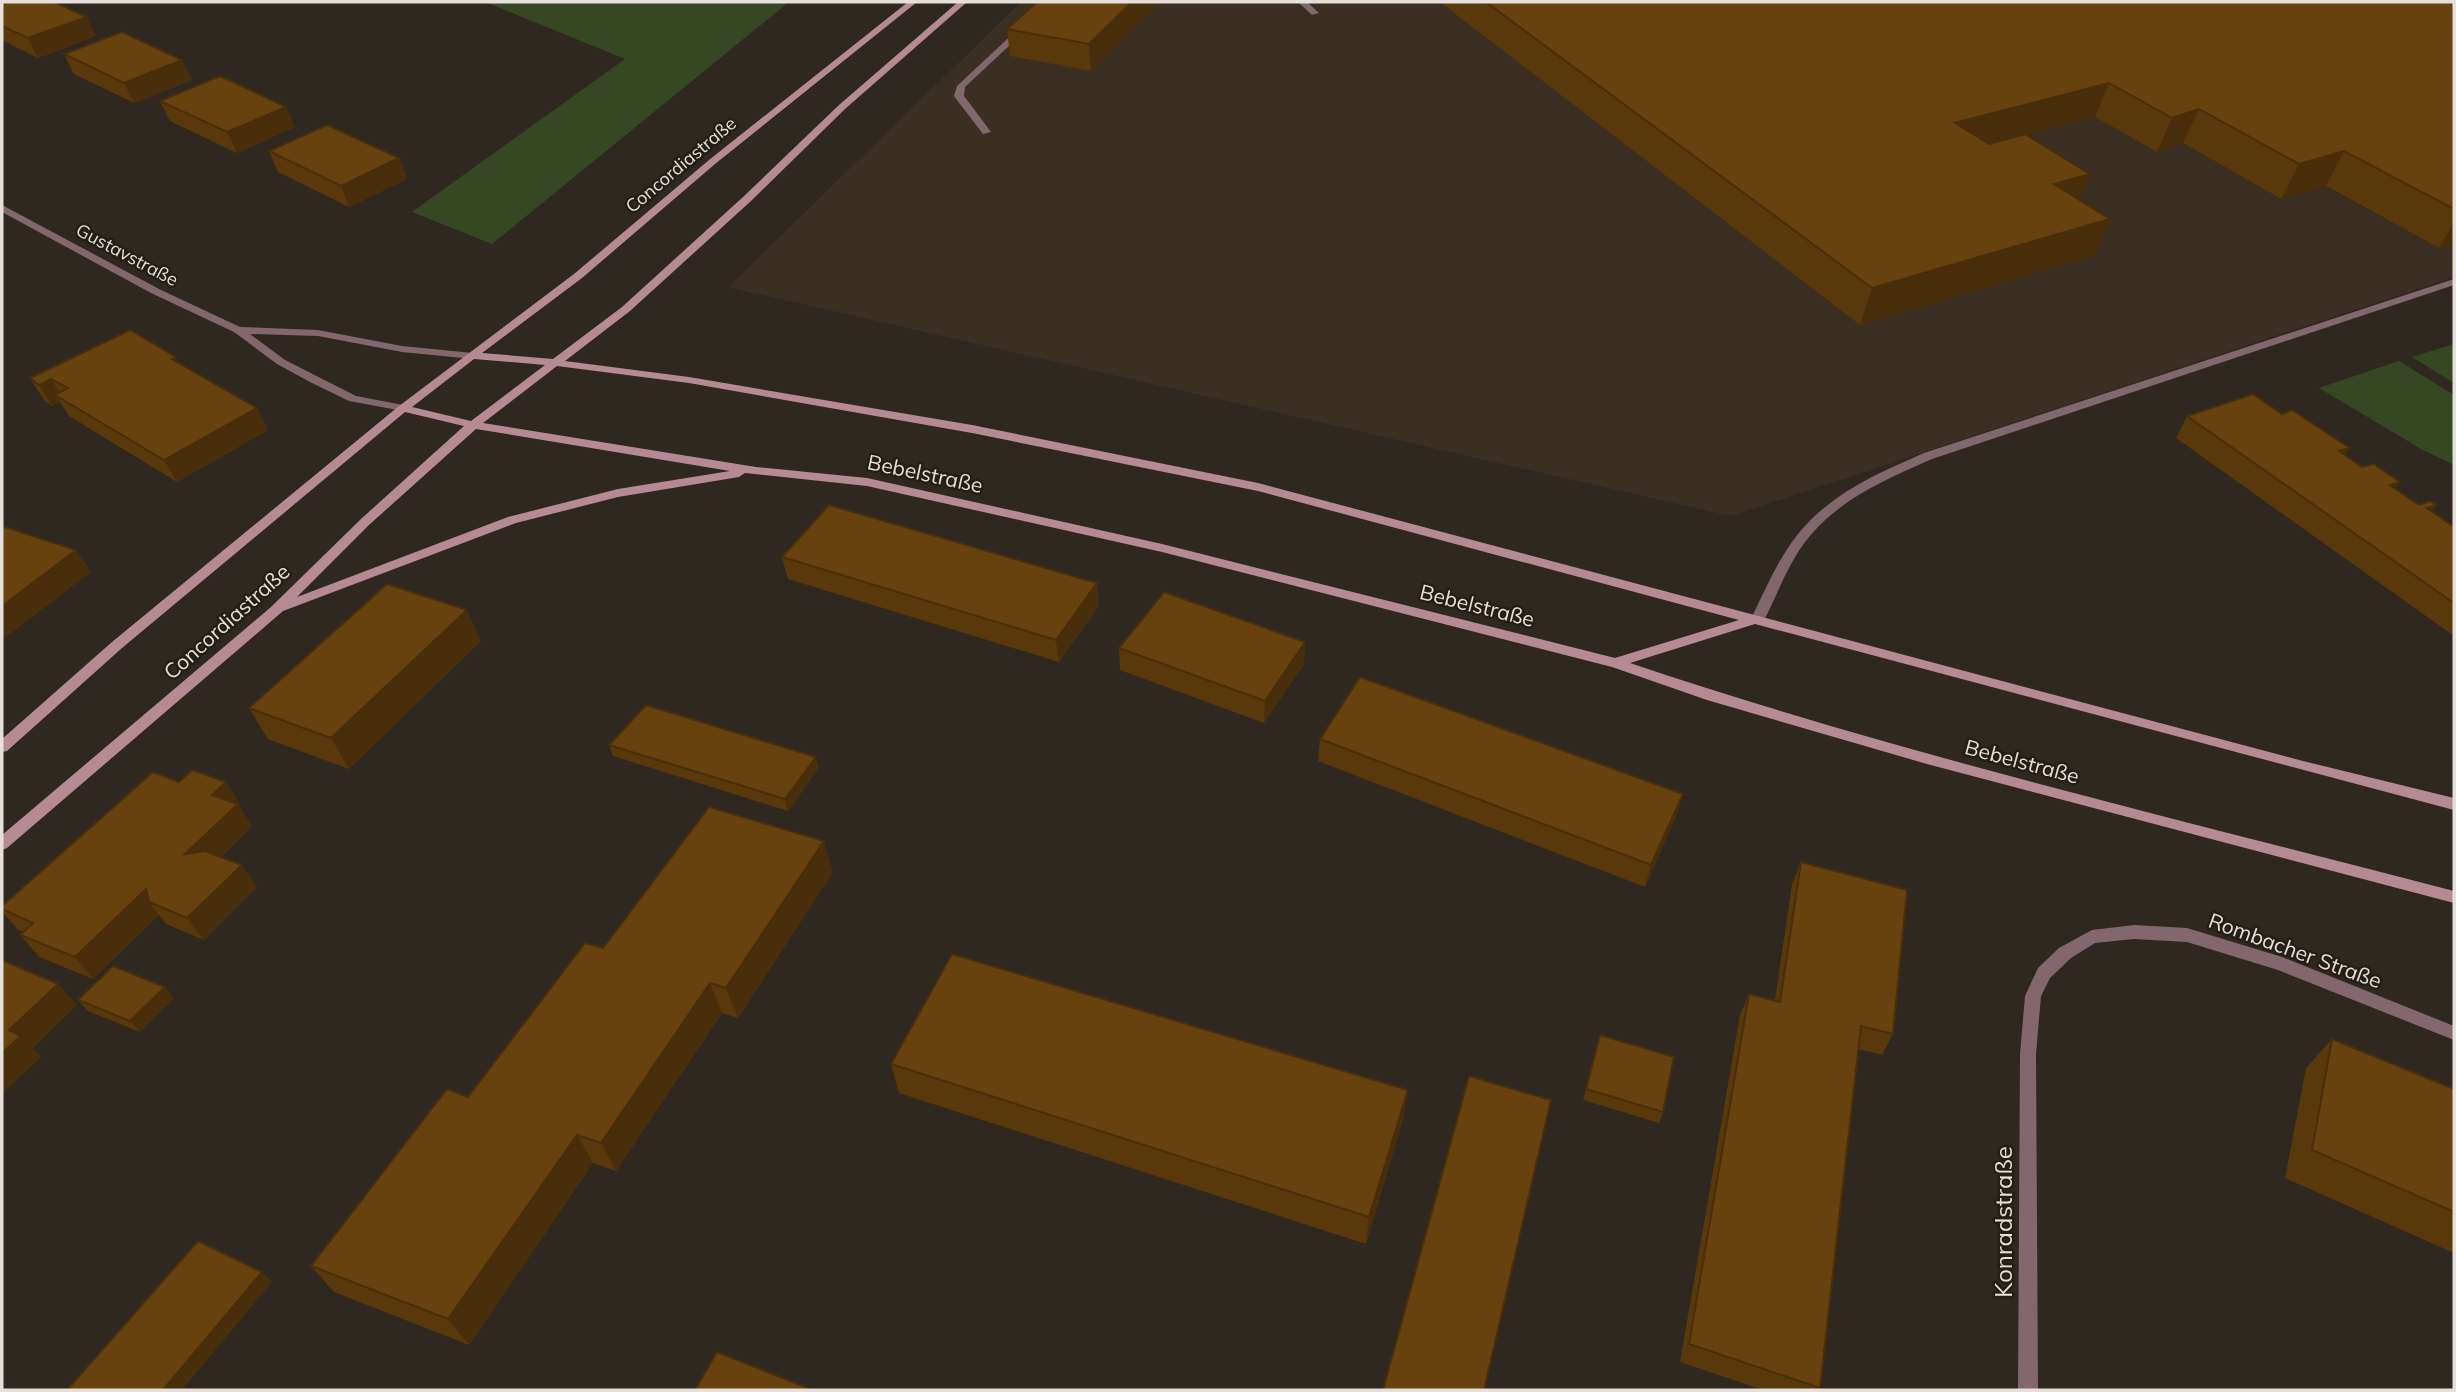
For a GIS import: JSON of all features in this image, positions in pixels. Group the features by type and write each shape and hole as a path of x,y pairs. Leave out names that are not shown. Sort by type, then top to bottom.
{"street":[{"name":"Concordiastraße","path":"2,747 117,645 403,408 578,276 712,162 913,2"},
{"name":"Concordiastraße","path":"2,844 276,610 365,522 473,425 626,309 747,199 842,107 962,2"},
{"path":"1302,2 1315,13"},
{"path":"986,132 959,96 961,86 1033,20"},
{"name":"Gustavstraße","path":"2,208 155,291 238,330 281,362 354,399 403,408"},
{"path":"1615,663 1758,619 1790,553 1821,516 1866,482 1928,456 2454,282"},
{"name":"Gustavstraße","path":"238,330 318,332 402,349 473,356"},
{"path":"473,356 557,363 689,380 972,429 1258,487 2289,763 2454,804"},
{"path":"403,408 473,425"},
{"name":"Bebelstraße","path":"473,425 756,471 867,482 1149,545 1615,663 1713,696 1916,755 2454,897"},
{"path":"276,610 411,556 542,511 681,481 756,471"},
{"name":"Rombacher Straße","path":"2028,1054 2033,996 2045,973 2065,953 2092,937 2134,932 2187,935 2229,946 2282,964 2454,1033"},
{"name":"Konradstraße","path":"2028,1054 2028,1390"}],"shaded area":[{"path":"1021,2 1440,2 1943,157 2095,117 2157,152 2183,143 2281,199 2326,187 2439,248 2454,243 2454,277 1731,516 728,287"}],"green space":[{"path":"485,2 789,2 492,244 412,212 625,59"},
{"path":"2454,344 2454,383 2412,357"},
{"path":"2399,361 2454,395 2454,465 2421,449 2319,388"}],"building":[{"path":"2,2 54,2 87,17 28,38 2,26"},
{"path":"1037,2 1132,2 1089,44 1007,29"},
{"path":"1486,2 2454,2 2454,209 2344,151 2299,164 2199,109 2172,118 2109,83 1955,123 1989,144 2025,134 2090,174 2054,184 2110,219 1872,288"},
{"path":"122,32 182,60 124,83 64,54"},
{"path":"220,76 286,107 227,132 160,101"},
{"path":"327,125 399,158 341,186 269,151"},
{"path":"130,330 176,357 172,359 257,408 164,460 55,395 68,388 51,379 39,385 30,378"},
{"path":"2253,394 2282,414 2292,410 2350,448 2339,451 2362,467 2374,464 2400,482 2390,485 2419,505 2430,501 2436,505 2427,508 2454,527 2454,603 2187,416"},
{"path":"829,505 1097,583 1056,640 782,557"},
{"path":"2,526 76,550 2,606"},
{"path":"387,584 467,610 331,738 249,708"},
{"path":"1164,592 1305,642 1265,701 1119,648"},
{"path":"1360,677 1683,794 1651,865 1320,739"},
{"path":"646,705 816,757 785,799 609,745"},
{"path":"192,770 226,782 212,795 238,804 185,854 205,851 242,865 187,918 149,902 146,889 75,957 20,935 33,923 2,909 2,906 153,772 179,782"},
{"path":"709,807 824,841 726,988 710,983 601,1143 577,1135 448,1319 311,1266 447,1089 468,1097 585,943 603,948"},
{"path":"1801,862 1907,890 1893,1034 1861,1026 1820,1388 1689,1344 1749,994 1780,1002"},
{"path":"952,954 1408,1090 1369,1217 891,1064"},
{"path":"2,960 58,984 9,1030 21,1036 2,1053"},
{"path":"113,966 165,987 130,1021 78,1000"},
{"path":"1600,1035 1674,1057 1663,1112 1586,1089"},
{"path":"2332,1039 2454,1089 2454,1212 2312,1150"},
{"path":"1469,1076 1551,1100 1484,1390 1383,1390"},
{"path":"198,1241 262,1272 163,1390 67,1390"},
{"path":"717,1352 813,1390 695,1390"}]}
